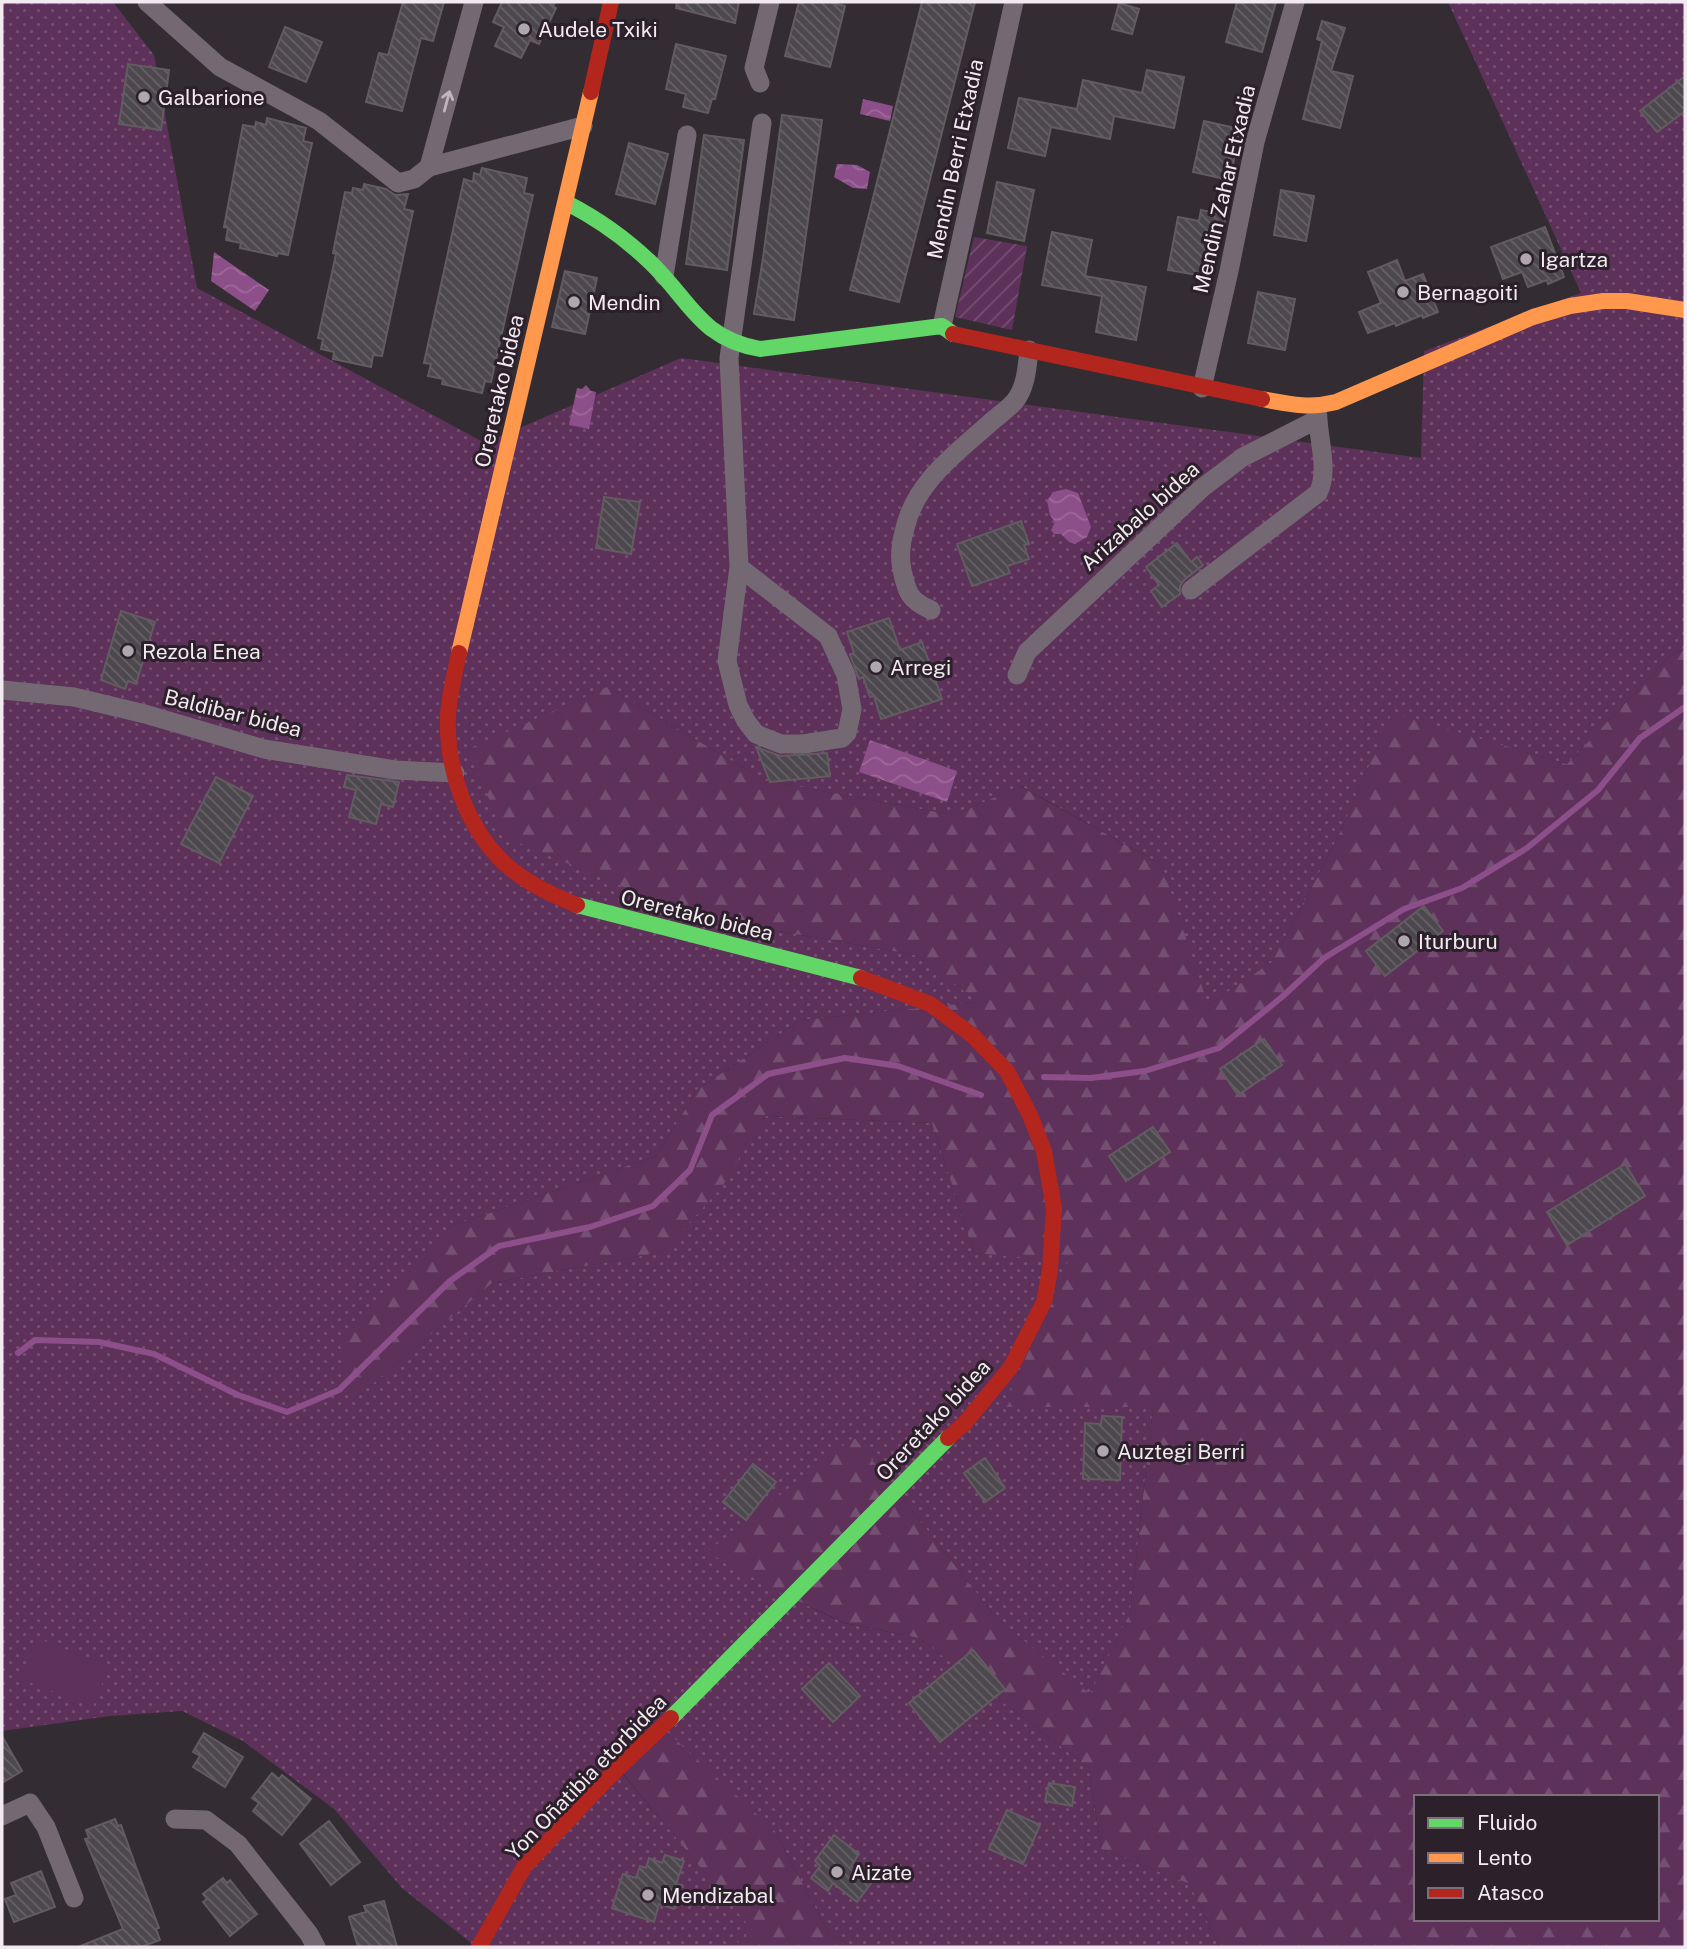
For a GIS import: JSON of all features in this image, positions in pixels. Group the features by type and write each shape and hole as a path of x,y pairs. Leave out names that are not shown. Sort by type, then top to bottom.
{"main road":[{"name":"Oreretako bidea","path":"611,2 567,203 458,658 448,715 449,742 454,773 467,809 486,841 503,862 551,895 583,908 876,982 930,1004 972,1035 1007,1071 1030,1115 1044,1151 1054,1208 1050,1270 1044,1302 1011,1367 965,1423 711,1680"},
{"name":"Arizabalo bidea","path":"567,203 623,237 664,276 707,329 743,347 760,349 942,326 953,334 1302,407 1318,413 1336,402 1534,317 1563,308 1591,302 1619,301 1666,305 1685,310"},
{"name":"Yon Oñatibia etorbidea","path":"480,1947 490,1924 524,1867 608,1778 711,1680"}],"street":[{"path":"147,2 220,67 319,121 398,183 414,179 429,167 583,126"},
{"path":"429,167 474,2"},
{"path":"760,83 754,68 770,2"},
{"name":"Mendin Berri Etxadia","path":"942,326 1014,2"},
{"name":"Mendin Zahar Etxadia","path":"1202,388 1255,142 1295,2"},
{"path":"740,567 828,636 846,675 852,709 848,733 842,738 803,744 781,744 756,734 738,705 727,661 740,567 729,358 762,123"},
{"path":"664,276 687,135"},
{"path":"931,610 918,604 906,592 901,553 908,514 918,494 936,471 1016,400 1026,377 1029,350"},
{"path":"1191,590 1318,493 1322,486 1322,462 1318,413"},
{"name":"Arizabalo bidea","path":"1017,675 1027,652 1202,488 1243,457 1318,413"},
{"name":"Baldibar bidea","path":"2,690 74,697 145,714 264,749 396,770 454,773"},
{"path":"2,1816 30,1803 46,1828 74,1898"},
{"path":"175,1819 206,1820 238,1844 309,1934 316,1947"}],"green space":[{"path":"2,2 113,2 154,55 197,288 485,443 681,358 1421,458 1424,351 1581,293 1448,2 1685,2 1685,648 1670,656 1567,764 1392,714 1338,837 1272,962 1207,1006 1162,865 1021,786 954,815 766,781 607,687 692,916 916,955 980,1002 801,1020 698,1089 656,1156 449,1227 352,1401 492,1283 663,1252 766,1116 932,1123 974,1253 1068,1260 1153,1407 1130,1613 1090,1695 997,1619 854,1437 779,1592 844,1623 919,1638 1089,1768 1101,1849 1190,1884 1219,1947 852,1947 828,1932 775,1831 607,1755 753,1930 733,1947 471,1947 471,1943 403,1889 334,1809 243,1741 182,1711 110,1716 2,1731"},
{"path":"974,237 1027,246 1012,330 955,317"},
{"path":"1685,648 1685,1947 1219,1947 1190,1884 1101,1849 1089,1768 919,1638 845,1623 779,1592 707,1552 854,1437 997,1619 1090,1694 1130,1613 1153,1407 1004,1407 1068,1261 974,1253 932,1123 766,1116 721,1188 663,1252 492,1283 351,1402 339,1339 449,1227 656,1156 698,1089 801,1020 979,1002 916,955 692,916 505,837 468,749 607,687 766,781 954,815 1020,786 1162,865 1208,1005 1272,962 1338,837 1392,713 1567,764 1670,656"},
{"path":"37,1638 109,1666 93,1707 21,1679"},
{"path":"649,1715 775,1831 828,1932 852,1947 733,1947 752,1930 607,1754"}],"water":[{"path":"863,99 893,106 890,121 860,114"},
{"path":"837,164 857,165 870,172 867,189 853,188 834,177"},
{"path":"214,252 269,290 255,311 211,281"},
{"path":"586,385 596,392 589,429 569,425 577,388 582,389"},
{"path":"1066,489 1078,493 1091,527 1087,537 1075,544 1051,530 1055,522 1050,515 1047,501 1053,492"},
{"path":"870,740 957,771 947,802 859,772"}],"building":[{"path":"403,2 444,2 433,41 421,38 402,111 366,102 379,53 388,55"},
{"name":"Audele Txiki","path":"502,2 555,2 553,6 556,8 539,44 530,40 521,58 495,46 504,27 493,22"},
{"path":"677,2 739,2 735,23 676,8"},
{"path":"799,2 829,2 845,6 830,67 785,56"},
{"path":"922,2 975,2 899,302 850,290"},
{"path":"1237,2 1276,2 1262,52 1226,42"},
{"path":"1119,3 1139,9 1132,34 1112,29"},
{"path":"1322,21 1345,28 1331,71 1353,76 1340,128 1303,119 1322,41 1317,39"},
{"path":"285,27 322,42 306,82 269,67"},
{"path":"676,44 726,56 715,99 712,99 708,113 683,107 686,94 666,89"},
{"name":"Galbarione","path":"128,64 169,70 161,130 119,124"},
{"path":"1147,70 1184,77 1174,128 1114,116 1110,139 1051,127 1045,156 1008,148 1019,98 1077,109 1083,80 1142,93"},
{"path":"1685,76 1685,111 1657,132 1640,111"},
{"path":"782,115 822,120 794,320 754,314"},
{"path":"267,118 306,128 303,141 312,143 288,255 278,253 277,256 240,248 241,243 226,240 228,228 224,227 243,125 255,127 256,122 266,125"},
{"path":"1204,121 1240,129 1230,180 1193,172"},
{"path":"704,135 744,140 727,270 686,264"},
{"path":"629,143 668,154 655,204 616,194"},
{"path":"482,168 527,178 524,193 533,195 491,382 485,381 482,393 442,384 443,379 428,376 431,364 424,363 464,179 473,182 474,173 480,175"},
{"path":"997,182 1034,190 1024,241 987,233"},
{"path":"364,184 386,189 395,195 408,194 404,209 413,211 382,356 373,355 371,367 333,359 334,352 321,349 323,339 318,338 336,254 333,253 345,192 352,193 353,188 363,190"},
{"path":"1281,190 1314,196 1306,241 1274,235"},
{"path":"1201,210 1226,215 1223,231 1218,230 1209,277 1168,270 1178,217 1199,221"},
{"name":"Igartza","path":"1545,227 1564,277 1548,284 1547,280 1528,287 1522,272 1503,279 1491,247"},
{"path":"1052,232 1092,240 1085,276 1146,287 1136,340 1096,332 1102,296 1042,285"},
{"name":"Bernagoiti","path":"1397,260 1405,281 1423,274 1438,312 1368,333 1359,312 1381,303 1368,272"},
{"name":"Mendin","path":"565,271 597,278 585,334 552,327"},
{"path":"1258,292 1295,299 1285,350 1248,343"},
{"path":"604,497 640,502 631,554 596,548"},
{"path":"1021,521 1029,544 1024,545 1029,559 1007,566 1010,573 972,586 957,544"},
{"path":"1177,543 1191,562 1197,557 1203,565 1184,580 1180,586 1180,594 1162,607 1151,591 1159,585 1146,567"},
{"name":"Rezola Enea","path":"121,611 155,622 136,684 128,681 125,689 101,680"},
{"path":"889,618 900,650 922,642 942,699 881,719 874,696 870,697 863,677 859,679 850,655 854,653 847,632"},
{"path":"756,747 780,756 827,753 830,776 770,782"},
{"path":"347,775 399,782 393,807 381,804 376,824 349,817 356,790 344,787"},
{"path":"216,777 253,796 219,863 181,844"},
{"name":"Iturburu","path":"1424,906 1443,931 1385,976 1366,951"},
{"path":"1264,1039 1282,1065 1238,1095 1220,1069"},
{"path":"1153,1127 1170,1152 1126,1181 1109,1156"},
{"path":"1625,1164 1645,1196 1567,1245 1547,1212"},
{"name":"Auztegi Berri","path":"1102,1416 1122,1417 1120,1480 1083,1479 1085,1423 1101,1424"},
{"path":"985,1458 1005,1488 985,1502 964,1473"},
{"path":"753,1464 776,1482 746,1520 723,1502"},
{"path":"973,1650 1005,1689 940,1742 909,1703"},
{"path":"829,1663 860,1696 833,1722 802,1689"},
{"path":"204,1733 243,1757 225,1787 193,1767 200,1756 193,1752"},
{"path":"2,1736 22,1771 2,1783"},
{"path":"272,1773 279,1779 282,1775 311,1799 282,1835 253,1811 259,1803 252,1798"},
{"path":"1049,1783 1075,1787 1072,1806 1045,1801"},
{"path":"1007,1810 1040,1825 1023,1864 989,1849"},
{"path":"115,1819 118,1826 121,1825 159,1928 156,1929 160,1940 141,1947 78,1947 123,1929 85,1839 89,1838 86,1830"},
{"path":"329,1821 360,1862 331,1885 300,1844"},
{"name":"Aizate","path":"834,1835 859,1854 851,1866 872,1882 857,1902 833,1883 828,1891 811,1878 820,1866 815,1861"},
{"name":"Mendizabal","path":"665,1855 684,1861 676,1884 682,1885 674,1909 659,1904 654,1922 612,1908 623,1874 636,1878 640,1866 646,1868 649,1858 662,1863"},
{"path":"41,1871 55,1907 14,1922 5,1899 16,1895 11,1883"},
{"path":"223,1878 227,1883 230,1880 257,1914 230,1936 203,1902 207,1899 203,1894"},
{"path":"384,1901 397,1947 358,1947 349,1917 366,1912 364,1906"}],"waterway":[{"path":"1044,1077 1091,1078 1145,1071 1219,1048 1282,997 1324,958 1404,909 1462,888 1527,848 1598,790 1640,738 1685,707"},
{"path":"18,1353 35,1340 99,1342 154,1354 238,1395 287,1412 339,1390 450,1281 499,1246 590,1227 653,1206 690,1170 712,1115 768,1074 845,1058 898,1066 981,1095"}],"traffic: fast":[{"path":"567,203 600,222 631,245 664,276 709,327 739,344 760,349 942,326 953,334"},
{"path":"577,905 861,978"},
{"path":"671,1718 948,1438"}],"traffic: slow":[{"path":"459,653 591,92"},
{"path":"1262,399 1308,405 1336,402 1533,317 1570,306 1627,301 1685,310"}],"traffic: jam":[{"path":"591,92 611,2"},
{"path":"953,334 1262,399"},
{"path":"459,653 450,700 448,736 455,776 469,814 490,848 511,869 538,887 577,905"},
{"path":"861,978 930,1004 972,1035 1007,1071 1030,1115 1044,1151 1054,1208 1050,1270 1044,1302 1011,1367 965,1423 948,1438"},
{"path":"479,1947 524,1867 608,1778 671,1718"}],"place":[{"name":"Audele Txiki","path":"524,29"},
{"name":"Galbarione","path":"144,97"},
{"name":"Igartza","path":"1526,259"},
{"name":"Bernagoiti","path":"1403,292"},
{"name":"Mendin","path":"574,302"},
{"name":"Rezola Enea","path":"128,651"},
{"name":"Arregi","path":"876,667"},
{"name":"Iturburu","path":"1404,941"},
{"name":"Auztegi Berri","path":"1103,1451"},
{"name":"Aizate","path":"837,1872"},
{"name":"Mendizabal","path":"648,1895"}]}
